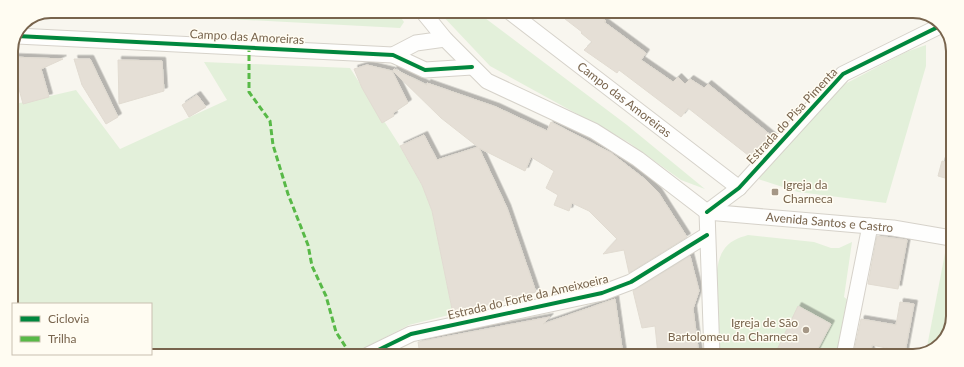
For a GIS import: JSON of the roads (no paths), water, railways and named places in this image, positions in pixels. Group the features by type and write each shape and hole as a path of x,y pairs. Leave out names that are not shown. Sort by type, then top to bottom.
{"street":[{"path":"428,18 445,39 487,81 594,132 638,159 707,212 712,349"},
{"name":"Campo das Amoreiras","path":"518,18 739,188"},
{"name":"Estrada do Pisa Pimenta","path":"707,212 739,188 843,74 936,28"},
{"name":"Campo das Amoreiras","path":"22,36 393,55 425,70 472,67"},
{"path":"393,55 416,42 445,39"},
{"name":"Avenida Santos e Castro","path":"707,212 893,228 946,237"},
{"path":"845,349 870,226"},
{"name":"Estrada do Forte da Ameixoeira","path":"380,349 411,334 602,293 631,282 707,235"}],"place":[{"name":"Igreja da Charneca","path":"775,192"},
{"name":"Igreja de São Bartolomeu da Charneca","path":"806,330"}]}
